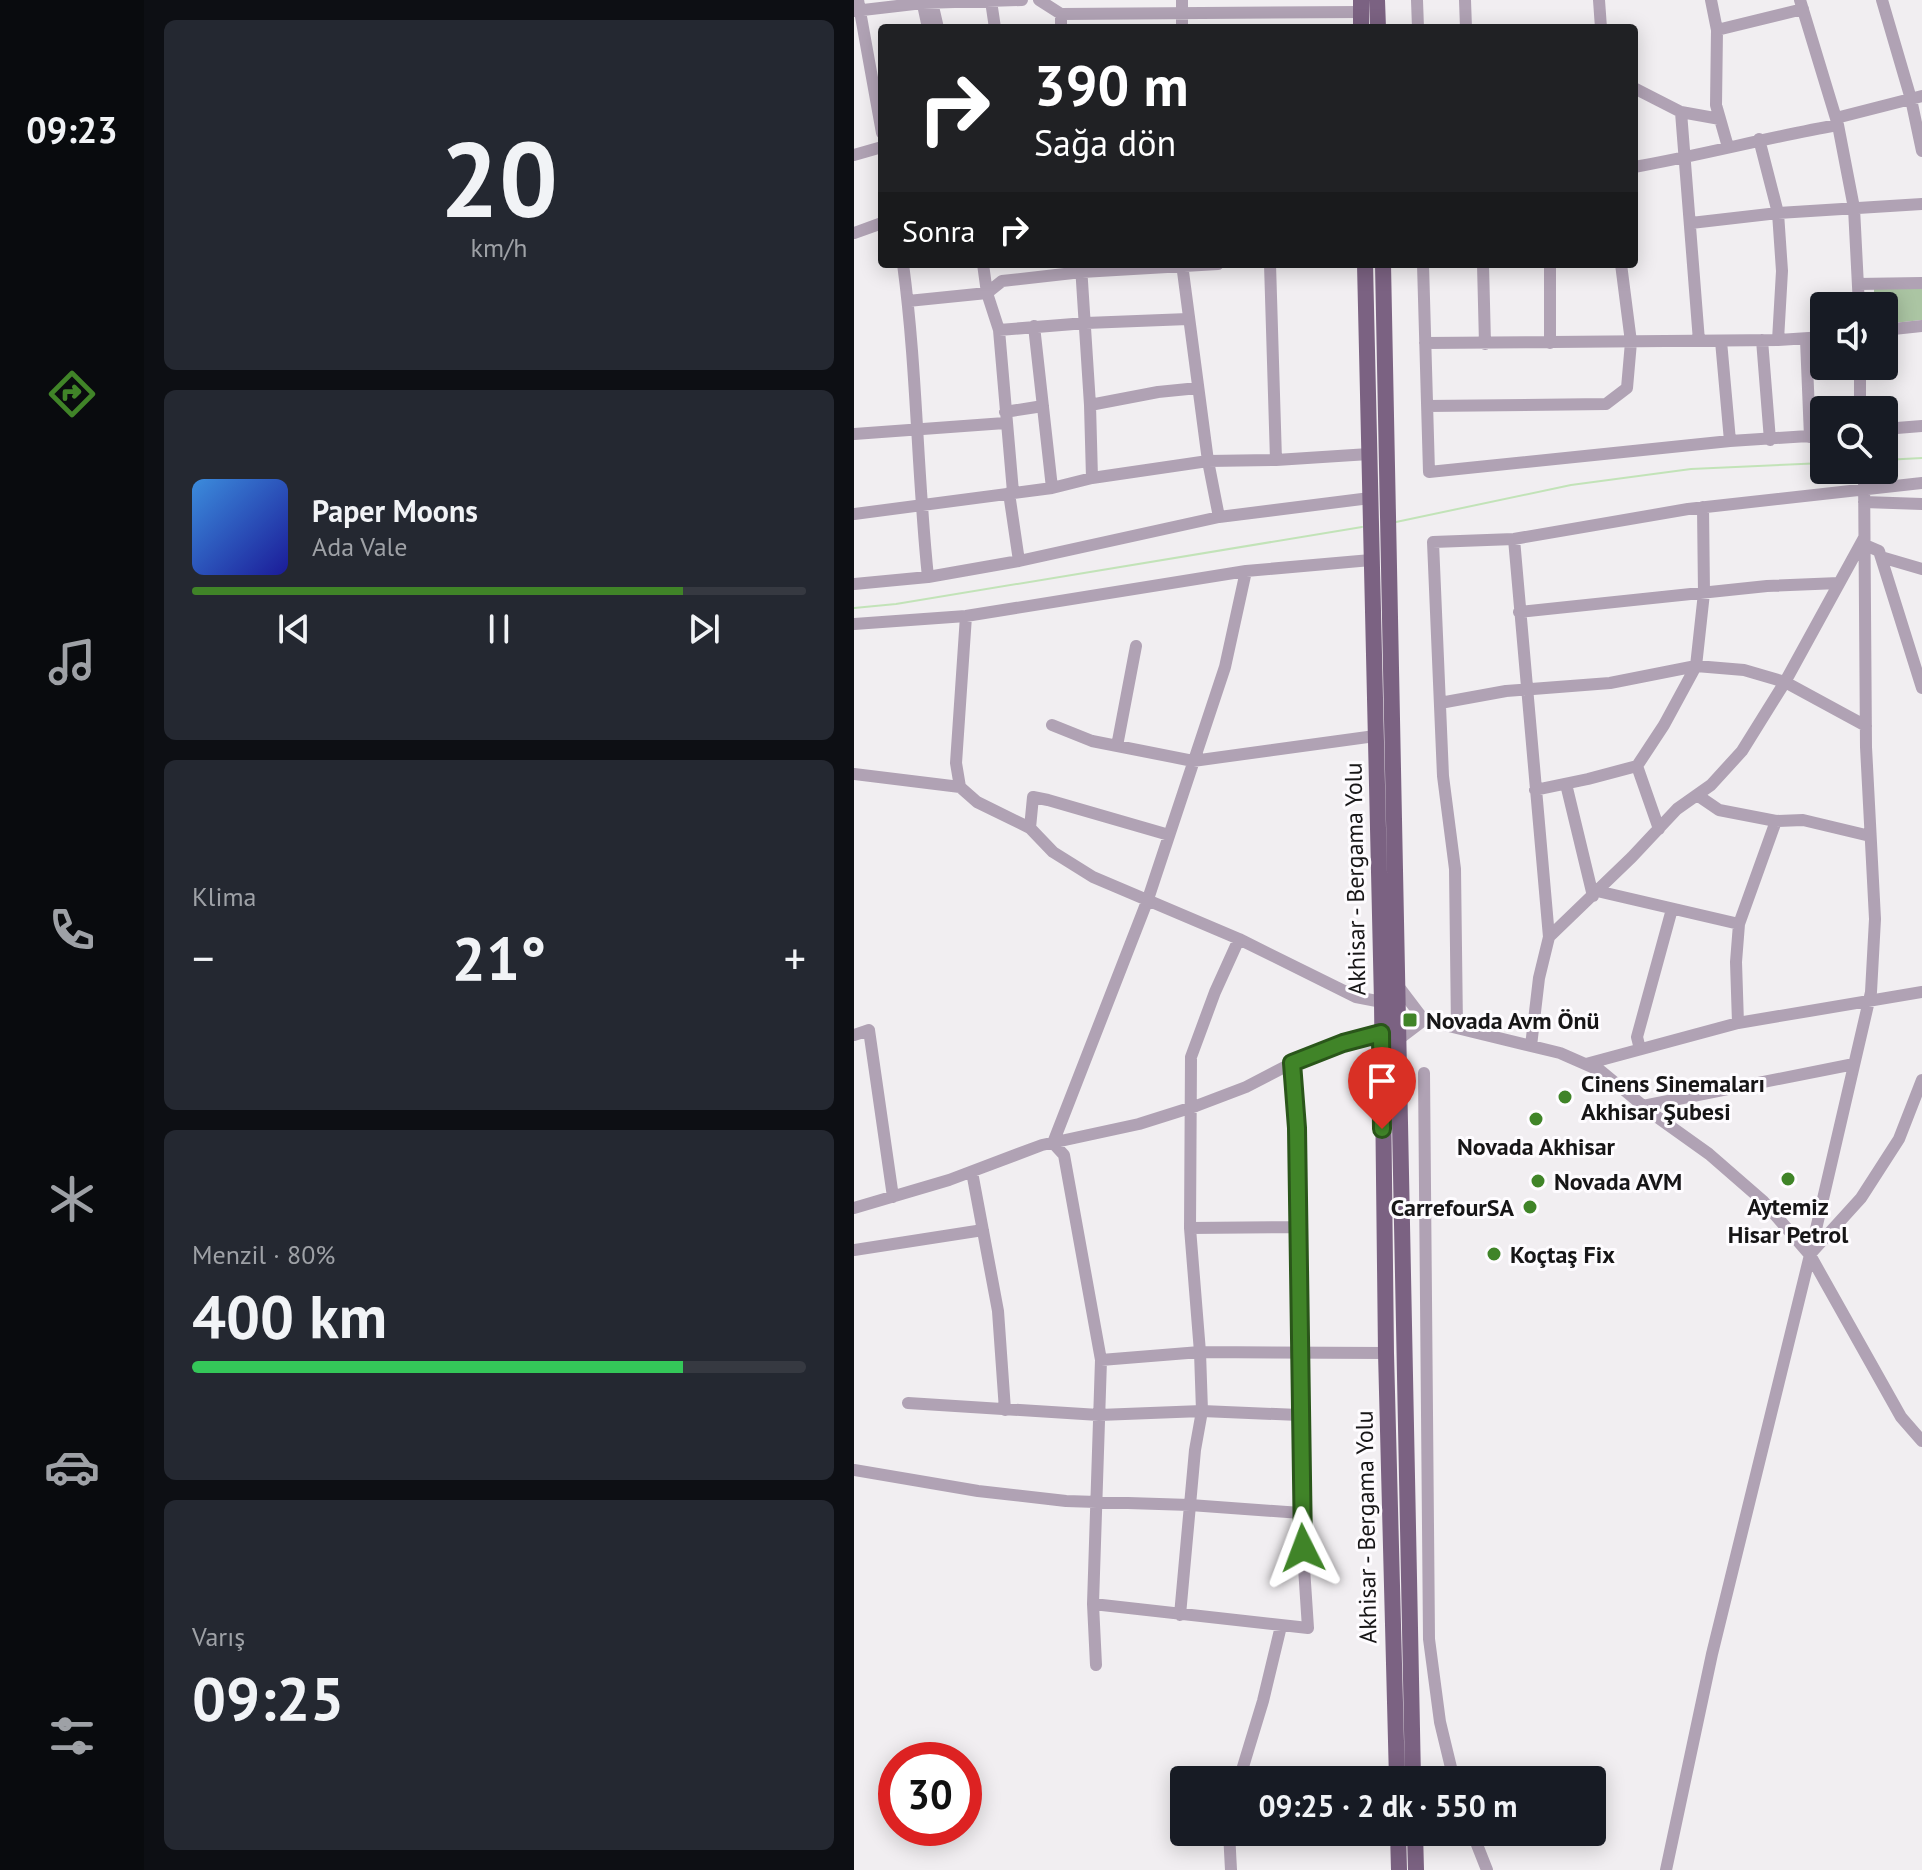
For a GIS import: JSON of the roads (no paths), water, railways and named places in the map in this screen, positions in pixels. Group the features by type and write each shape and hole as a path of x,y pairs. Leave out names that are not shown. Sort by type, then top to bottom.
{"main road":[{"path":"1377,0 1378,24"},
{"name":"Akhisar - Bergama Yolu","path":"1365,268 1397,1766"},
{"name":"Akhisar - Bergama Yolu","path":"1383,268 1413,1766"},
{"path":"1398,1846 1399,1870"},
{"path":"1415,1846 1416,1870"}],"street":[{"path":"878,109 857,7 1022,0"},
{"path":"1039,0 1061,21 1183,7 1264,13 1361,13"},
{"path":"1109,0 1109,14"},
{"path":"1417,0 1418,24"},
{"path":"1465,0 1466,24"},
{"path":"1599,0 1601,24"},
{"path":"1711,0 1717,30 1716,105 1728,147"},
{"path":"1882,0 1917,98 1922,151"},
{"path":"991,1 994,24"},
{"path":"926,2 928,24"},
{"path":"926,2 936,24"},
{"path":"1717,30 1802,4 1837,122 1854,208 1858,292"},
{"path":"1264,13 1264,24"},
{"path":"1638,90 1681,112 1720,119"},
{"path":"1638,166 1837,122 1917,98"},
{"path":"1681,112 1699,341"},
{"path":"1759,139 1778,213 1782,271 1778,340"},
{"path":"854,155 878,148"},
{"path":"1691,223 1778,213 1922,204"},
{"path":"854,233 878,224"},
{"path":"904,268 928,577"},
{"path":"984,268 987,293 999,330 1019,561"},
{"path":"908,301 987,293 1002,281 1081,268 1092,478"},
{"path":"1182,268 1208,461 1219,517"},
{"path":"1270,268 1276,460"},
{"path":"1423,268 1429,472 1730,441 1810,437"},
{"path":"1483,268 1485,344"},
{"path":"1550,268 1550,343"},
{"path":"1427,406 1606,404 1627,388 1631,342 1622,268"},
{"path":"1858,284 1922,283"},
{"path":"999,330 1188,319"},
{"path":"1034,326 1052,488"},
{"path":"1898,329 1922,326"},
{"path":"1425,343 1810,339"},
{"path":"1762,340 1770,440"},
{"path":"1806,340 1812,396"},
{"path":"1721,341 1730,441"},
{"path":"1090,405 1198,388"},
{"path":"854,434 915,430 1005,418 1043,406"},
{"path":"1898,428 1922,426"},
{"path":"854,514 1052,488 1092,478 1208,461 1369,454"},
{"path":"1457,1028 1455,869 1443,776 1433,542 1514,539 1703,507 1864,492 1922,483"},
{"path":"1666,1870 1712,1654 1810,1255 1868,1002 1875,919 1866,726 1864,484"},
{"path":"1864,492 1922,504"},
{"path":"854,584 928,577 1019,561 1219,517 1370,505"},
{"path":"1535,790 1637,766 1664,725 1696,666 1704,593 1703,507"},
{"path":"1514,539 1549,937 1539,978 1531,1046"},
{"path":"1864,541 1879,551 1922,688"},
{"path":"1549,937 1677,809 1711,785 1742,751 1785,682 1864,541"},
{"path":"854,624 966,616 1371,554"},
{"path":"1881,557 1922,569"},
{"path":"1053,1143 1148,899 1225,667 1246,571"},
{"path":"1519,612 1767,586 1839,583"},
{"path":"960,787 956,763 966,616"},
{"path":"1117,746 1136,646"},
{"path":"1440,703 1528,689 1610,683 1696,666 1744,670 1785,682 1866,726"},
{"path":"1052,725 1092,741 1193,761 1375,736"},
{"path":"1637,766 1659,829"},
{"path":"854,774 960,787 977,802 1030,828 1053,852 1093,877 1239,939 1356,997 1382,1002"},
{"path":"1566,784 1595,894"},
{"path":"1697,795 1719,810 1776,821 1803,820 1870,836"},
{"path":"1030,828 1033,797 1169,835"},
{"path":"1738,1023 1736,962 1739,924 1776,821"},
{"path":"1595,894 1739,924"},
{"path":"1640,1049 1637,1037 1672,909"},
{"path":"1180,1615 1202,1411 1190,1228 1191,1057 1239,939"},
{"path":"1399,987 1424,1020 1560,1053 1601,1071 1709,1154 1763,1201 1810,1255 1901,1417 1922,1441"},
{"path":"1586,1064 1738,1023 1922,992"},
{"path":"1399,1039 1424,1020"},
{"path":"854,1035 869,1030 893,1197"},
{"path":"854,1208 972,1172 1053,1143 1139,1124 1192,1107 1246,1087 1292,1063 1343,1043 1381,1033"},
{"path":"1093,1604 1308,1628 1301,1513 1297,1128 1292,1063"},
{"path":"1643,1106 1854,1064"},
{"path":"1424,1073 1429,1639 1449,1766"},
{"path":"1810,1255 1861,1198 1899,1139 1922,1080"},
{"path":"1053,1143 1064,1155 1101,1360 1093,1604 1096,1665"},
{"path":"972,1172 998,1311 1005,1410"},
{"path":"1190,1228 1298,1227"},
{"path":"854,1250 983,1230"},
{"path":"1101,1360 1200,1352 1386,1353"},
{"path":"908,1403 1099,1415 1202,1411 1299,1415"},
{"path":"854,1470 978,1491 1098,1502 1301,1513"},
{"path":"1243,1766 1281,1626"},
{"path":"1230,1846 1231,1870"},
{"path":"1478,1846 1487,1870"}],"waterway":[{"path":"1898,459 1922,458"},
{"path":"1396,522 1571,485 1691,469 1810,464"},
{"path":"854,608 896,604 1362,527"}],"place":[{"name":"Novada Avm Önü","path":"1410,1020"},
{"name":"Cinens Sinemaları Akhisar Şubesi","path":"1565,1097"},
{"name":"Novada Akhisar","path":"1536,1119"},
{"name":"Aytemiz Hisar Petrol","path":"1788,1179"},
{"name":"Novada AVM","path":"1538,1181"},
{"name":"CarrefourSA","path":"1530,1207"},
{"name":"Koçtaş Fix","path":"1494,1254"}]}
